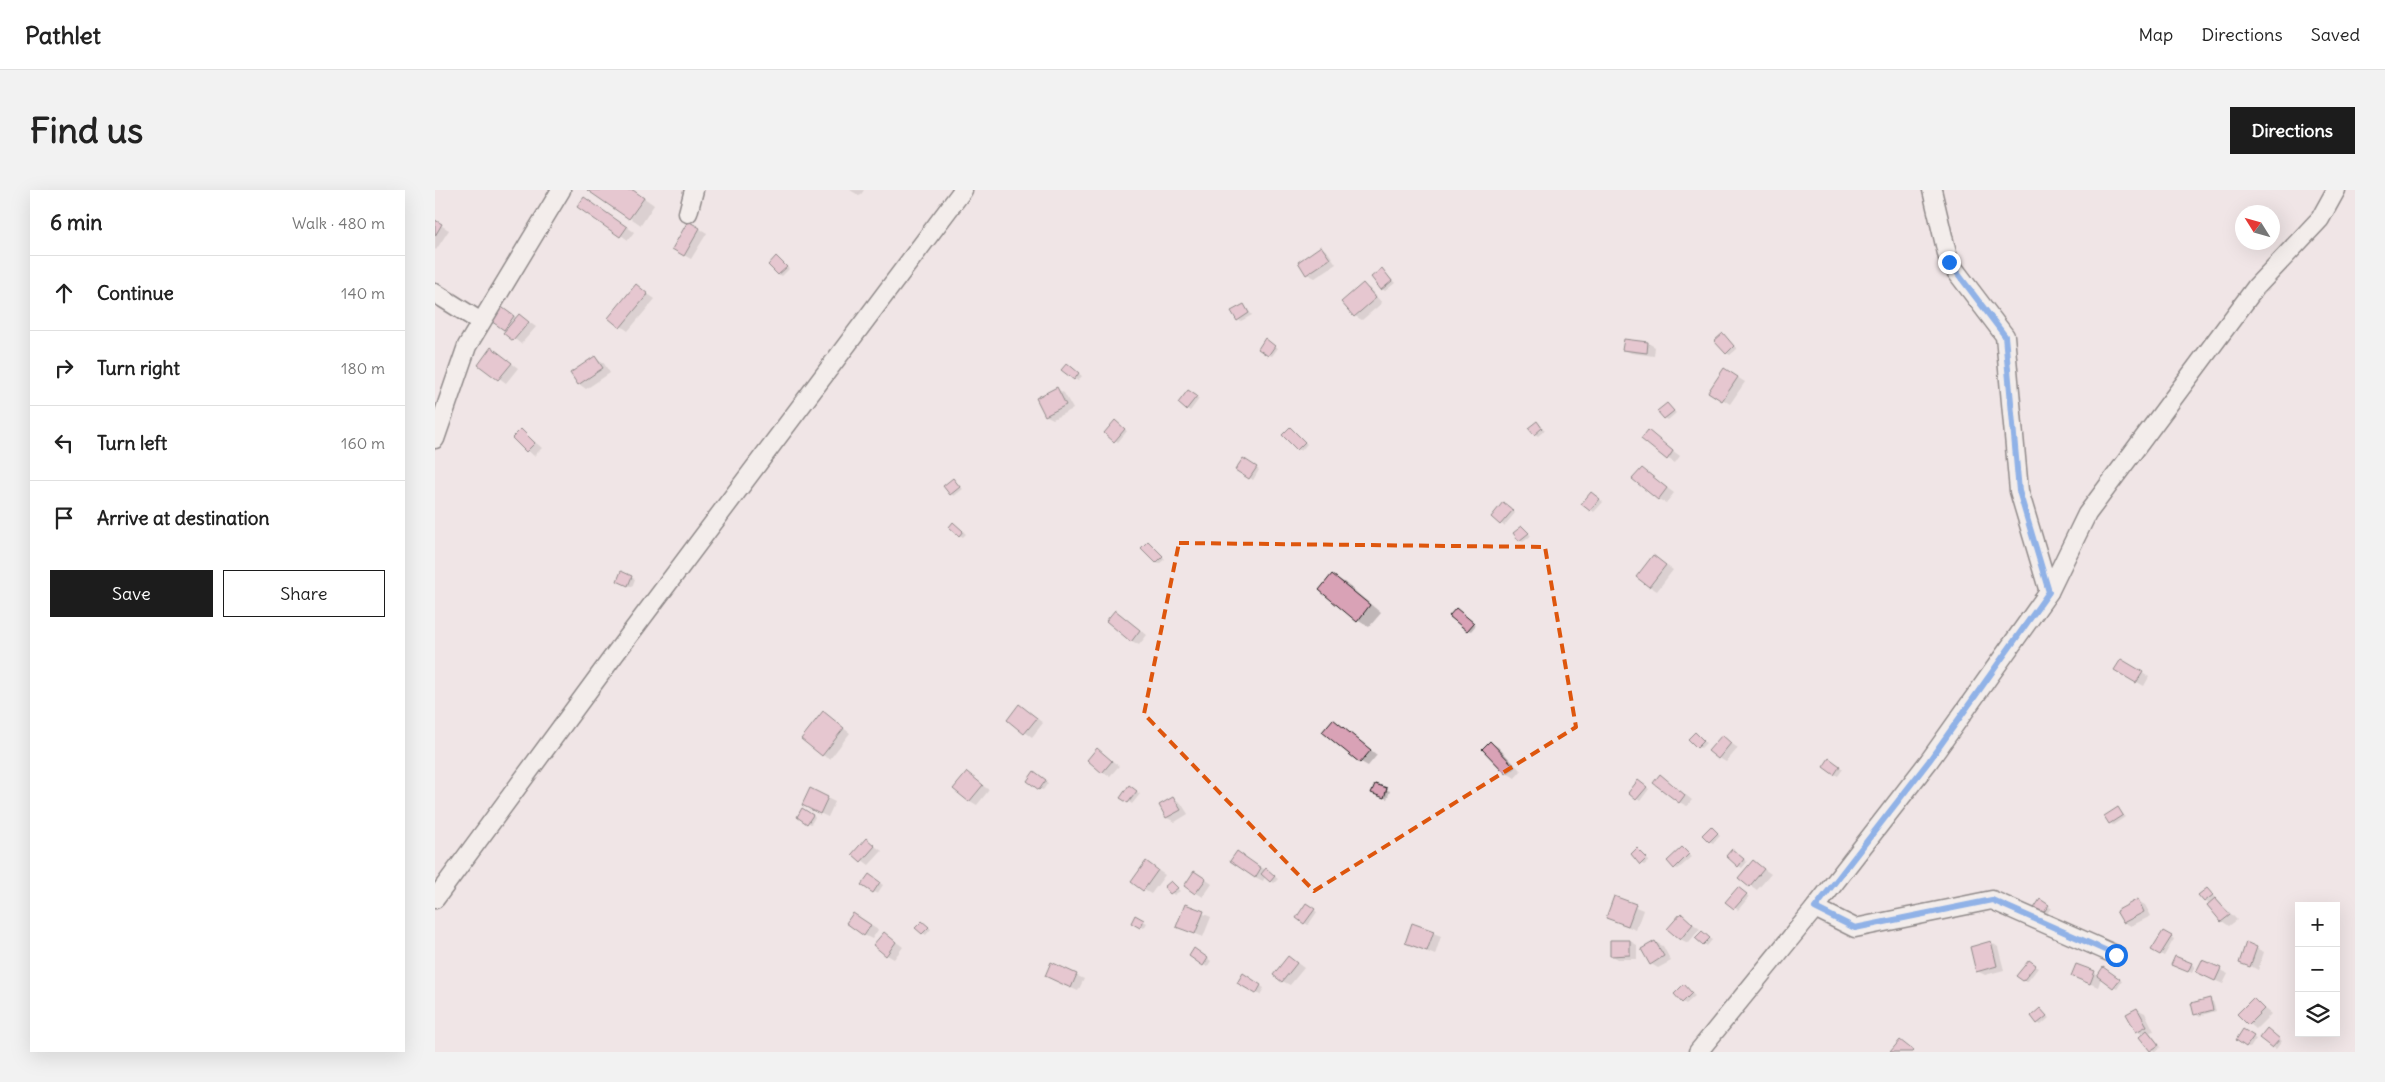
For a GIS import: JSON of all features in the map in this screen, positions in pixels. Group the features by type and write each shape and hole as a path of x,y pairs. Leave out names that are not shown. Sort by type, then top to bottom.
{"street":[{"path":"435,439 467,346 561,190"},
{"path":"688,213 694,190"},
{"path":"435,899 615,654 963,190"},
{"path":"1932,190 1949,262 2005,336 2019,491 2049,592"},
{"path":"1698,1052 1815,908 1929,761 2049,592 2087,514 2256,287 2319,219 2336,190"},
{"path":"435,293 481,322"},
{"path":"1815,908 1855,928 1992,900 2116,955"}],"highlighted area":[{"path":"1179,543 1545,547 1576,727 1314,891 1144,714"}],"building":[{"path":"587,190 633,190 644,198 629,219"},
{"path":"584,197 627,227 620,237 577,207"},
{"path":"435,220 442,224 435,236"},
{"path":"688,221 700,228 684,256 672,249"},
{"path":"1321,246 1330,259 1306,275 1298,262"},
{"path":"776,256 787,267 778,275 768,265"},
{"path":"1382,268 1392,281 1381,290 1371,277"},
{"path":"1363,283 1376,298 1354,317 1341,302"},
{"path":"636,284 648,294 620,328 608,318"},
{"path":"496,303 514,316 504,330 485,317"},
{"path":"1244,304 1249,313 1237,321 1231,311"},
{"path":"519,314 529,322 513,341 503,333"},
{"path":"1723,333 1734,346 1726,354 1714,341"},
{"path":"1265,338 1275,346 1268,356 1258,349"},
{"path":"1624,339 1648,342 1647,353 1622,350"},
{"path":"491,347 512,363 498,380 478,365"},
{"path":"595,356 603,368 578,385 570,373"},
{"path":"1067,363 1079,373 1074,380 1061,370"},
{"path":"1724,368 1738,377 1722,401 1708,392"},
{"path":"1057,387 1066,405 1045,416 1036,398"},
{"path":"1188,390 1197,396 1186,410 1178,403"},
{"path":"1667,403 1674,411 1664,419 1657,411"},
{"path":"1115,420 1125,429 1114,442 1104,433"},
{"path":"1537,421 1542,428 1534,435 1528,428"},
{"path":"1290,427 1305,442 1297,450 1282,435"},
{"path":"521,429 535,443 526,452 512,438"},
{"path":"1648,430 1673,451 1667,460 1641,439"},
{"path":"1243,458 1257,467 1249,479 1235,470"},
{"path":"1642,468 1667,488 1658,500 1632,479"},
{"path":"953,478 960,487 950,495 943,486"},
{"path":"1591,492 1600,499 1590,511 1581,504"},
{"path":"1503,502 1513,510 1500,525 1491,517"},
{"path":"953,522 963,531 959,536 949,527"},
{"path":"1522,526 1529,533 1519,541 1513,533"},
{"path":"1148,541 1163,556 1156,563 1141,548"},
{"path":"1653,555 1666,565 1649,587 1636,577"},
{"path":"621,571 632,576 628,586 617,581"},
{"path":"1332,574 1370,605 1357,622 1319,590"},
{"path":"1456,608 1474,623 1467,631 1449,616"},
{"path":"1115,610 1140,630 1131,642 1106,621"},
{"path":"2121,659 2143,672 2136,683 2114,670"},
{"path":"1019,704 1037,718 1024,734 1007,720"},
{"path":"823,711 844,728 822,756 801,739"},
{"path":"1333,719 1371,750 1360,763 1322,732"},
{"path":"1695,732 1704,741 1697,748 1688,739"},
{"path":"1722,735 1731,743 1718,759 1708,751"},
{"path":"1490,741 1515,767 1506,774 1482,749"},
{"path":"1097,748 1112,761 1102,773 1087,760"},
{"path":"1829,758 1840,766 1834,775 1823,767"},
{"path":"1034,771 1046,780 1039,790 1027,781"},
{"path":"967,772 983,785 969,802 953,789"},
{"path":"1660,774 1685,795 1679,803 1653,783"},
{"path":"1638,780 1647,787 1636,800 1628,793"},
{"path":"1375,784 1387,788 1384,798 1371,793"},
{"path":"1129,785 1137,791 1128,803 1120,798"},
{"path":"810,788 828,797 820,814 802,805"},
{"path":"1173,797 1181,810 1166,818 1159,805"},
{"path":"2118,807 2123,815 2109,824 2104,816"},
{"path":"802,808 813,815 807,824 797,817"},
{"path":"1711,826 1718,833 1709,842 1702,835"},
{"path":"866,838 875,846 861,862 852,854"},
{"path":"1682,847 1689,854 1674,869 1667,861"},
{"path":"1637,848 1647,858 1640,865 1631,854"},
{"path":"1732,849 1744,859 1738,867 1726,856"},
{"path":"1237,851 1261,868 1255,878 1230,861"},
{"path":"1753,860 1764,869 1749,887 1738,878"},
{"path":"1146,861 1158,870 1143,891 1131,882"},
{"path":"1266,868 1275,876 1270,882 1261,874"},
{"path":"1194,871 1206,879 1195,894 1184,886"},
{"path":"869,874 880,882 873,893 861,885"},
{"path":"1171,881 1178,888 1170,894 1164,887"},
{"path":"1738,887 1747,894 1734,909 1725,902"},
{"path":"2207,888 2213,895 2204,902 2198,895"},
{"path":"1614,896 1636,904 1628,926 1606,918"},
{"path":"2215,898 2230,915 2221,922 2207,905"},
{"path":"2040,899 2049,905 2037,922 2029,916"},
{"path":"2138,899 2144,912 2123,923 2116,911"},
{"path":"1306,903 1315,909 1304,924 1296,918"},
{"path":"1185,904 1204,911 1195,934 1176,927"},
{"path":"853,913 871,925 864,936 846,923"},
{"path":"1681,913 1693,924 1680,940 1667,929"},
{"path":"1135,915 1144,920 1140,928 1131,923"},
{"path":"922,921 929,927 922,934 915,928"},
{"path":"1412,923 1434,931 1427,951 1405,943"},
{"path":"1702,931 1710,938 1703,945 1695,938"},
{"path":"2163,931 2172,936 2160,955 2151,950"},
{"path":"884,932 896,942 886,956 873,945"},
{"path":"1610,940 1630,940 1630,955 1610,956"},
{"path":"1655,941 1664,956 1650,965 1641,949"},
{"path":"1991,941 1997,966 1976,972 1970,947"},
{"path":"2246,942 2257,947 2250,967 2239,963"},
{"path":"1194,948 1208,958 1203,966 1189,956"},
{"path":"1288,956 1297,963 1282,982 1273,975"},
{"path":"2175,956 2192,963 2188,972 2171,965"},
{"path":"2029,960 2036,965 2023,981 2016,976"},
{"path":"2202,960 2221,968 2215,981 2196,972"},
{"path":"1051,962 1077,974 1071,988 1045,976"},
{"path":"2076,964 2095,971 2090,984 2071,976"},
{"path":"2103,967 2120,979 2113,988 2097,976"},
{"path":"1243,973 1261,985 1256,994 1237,983"},
{"path":"1684,984 1692,993 1682,1003 1674,994"},
{"path":"2210,998 2213,1010 2194,1015 2191,1003"},
{"path":"2253,998 2264,1009 2248,1025 2237,1014"},
{"path":"2040,1008 2047,1016 2037,1024 2031,1016"},
{"path":"2137,1008 2147,1026 2136,1032 2126,1014"},
{"path":"2267,1028 2280,1039 2272,1048 2259,1038"},
{"path":"2243,1029 2254,1036 2246,1047 2236,1040"},
{"path":"2147,1030 2159,1045 2150,1051 2139,1037"},
{"path":"1900,1040 1914,1051 1890,1052"}],"route":[{"path":"1949,262 2005,336 2019,491 2049,592 1929,761 1815,908 1855,928 1992,900 2116,955"}]}
